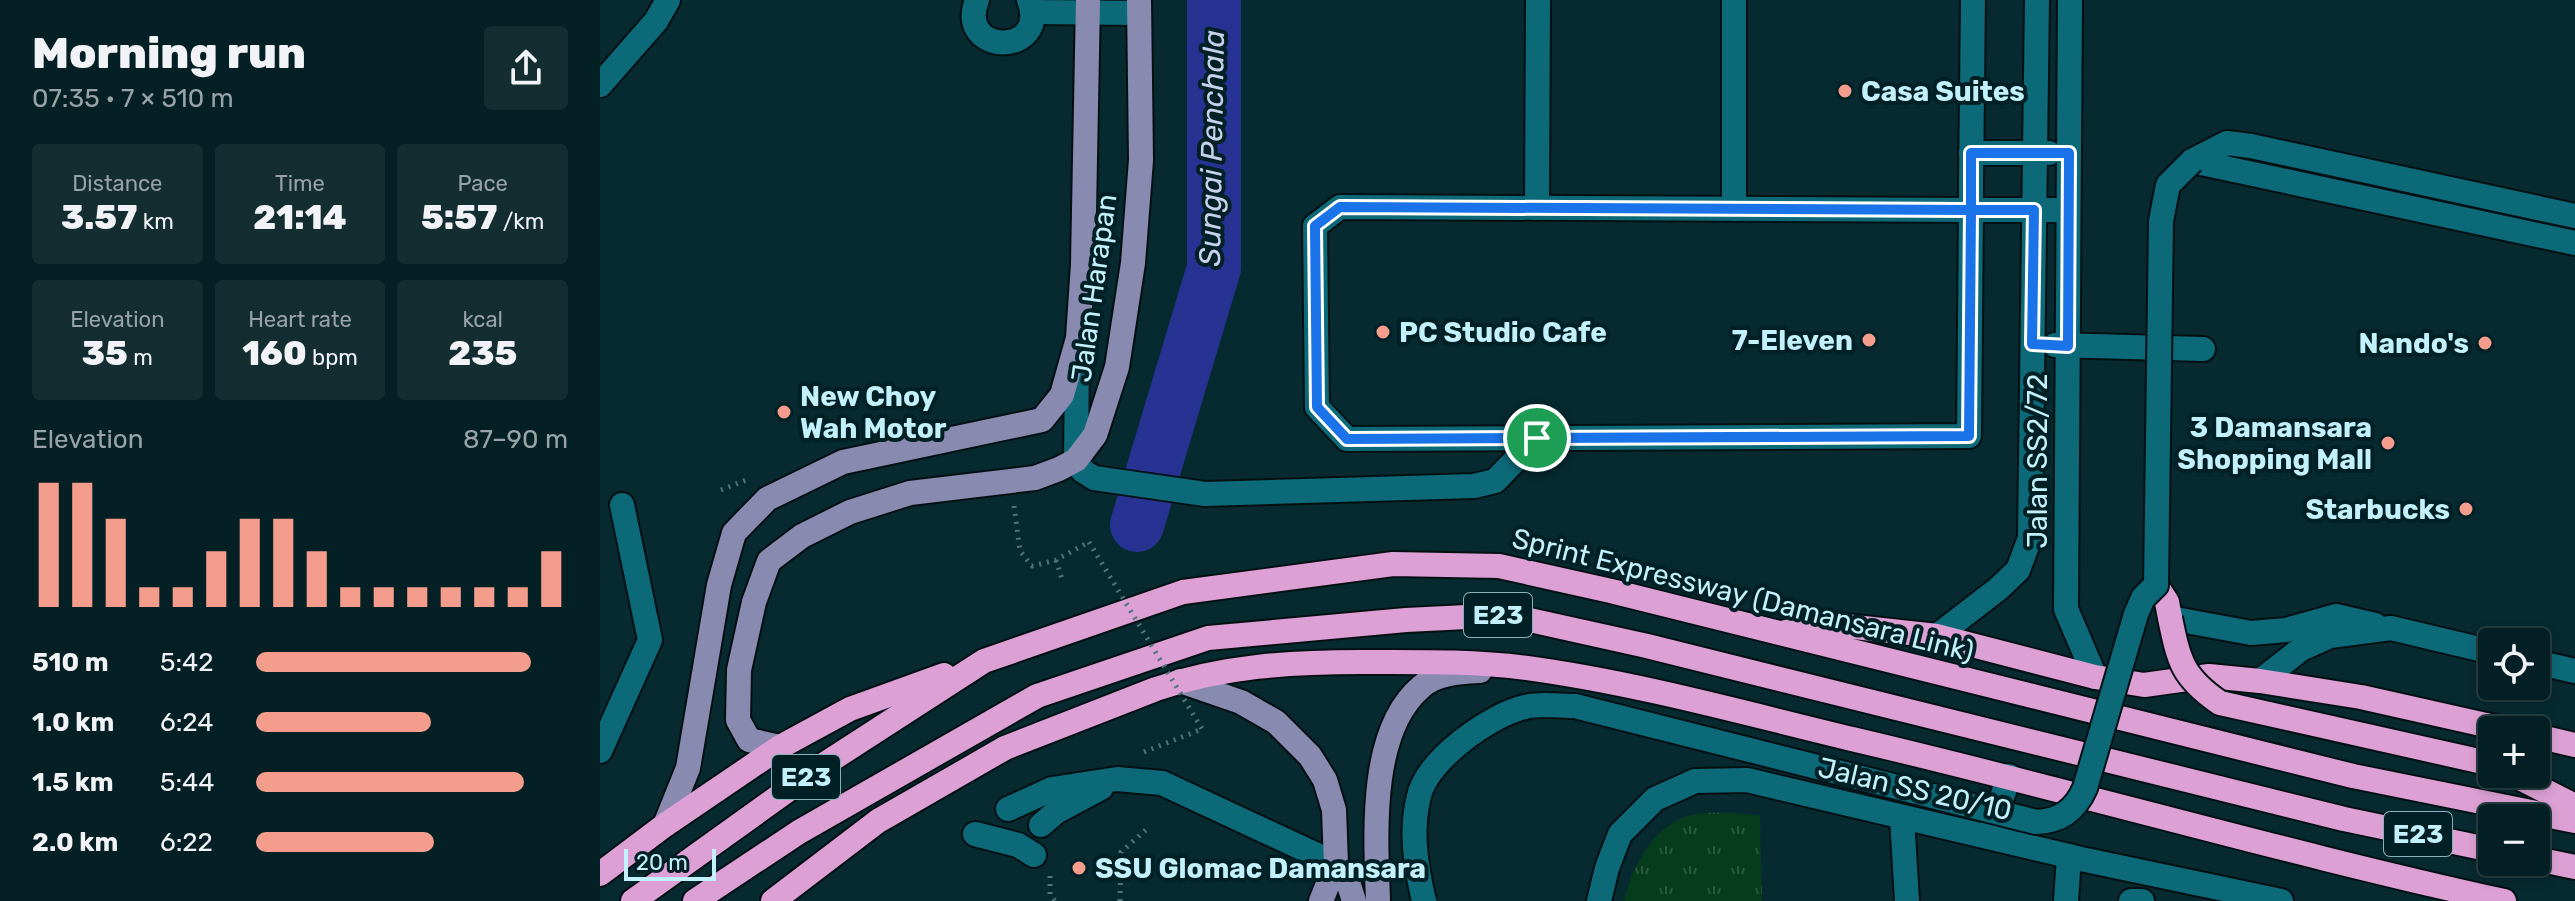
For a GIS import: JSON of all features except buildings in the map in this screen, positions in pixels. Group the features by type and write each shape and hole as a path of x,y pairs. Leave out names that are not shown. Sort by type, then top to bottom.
{"highway":[{"name":"Sprint Expressway (Damansara Link)","path":"633,901 820,767 984,661 1183,592 1393,564 1499,566 1611,591 2353,776 2575,821"},
{"path":"2156,585 2167,602 2179,661 2198,688 2220,703 2478,761"},
{"name":"E23","path":"695,901 799,832 1037,696 1208,638 1493,615 1507,615 1647,646 2344,819 2478,847"},
{"path":"1780,634 1818,623 1937,636 2095,677 2144,685 2209,676 2260,681 2361,697 2478,723"},
{"path":"600,874 665,825 780,747 850,709 984,661"},
{"path":"773,901 878,821 1005,748 1180,681 1242,667 1305,662 1439,662 1526,668 1697,701 2009,776 2302,854 2504,901"},
{"path":"2550,739 2575,745"},
{"path":"2540,788 2575,806"},
{"path":"2550,862 2575,867"}],"main road":[{"path":"665,825 688,768 719,585 734,533 767,499 843,462 1042,420 1062,395 1078,338 1083,264 1088,6"},
{"name":"Jalan Harapan","path":"1076,460 1095,435 1106,406 1117,367 1127,310 1141,160 1139,6"},
{"path":"780,747 749,740 738,720 739,670 754,602 769,561 802,536 850,512 910,493 1035,478 1076,460"},
{"path":"1378,901 1376,818 1388,744 1403,707 1422,685 1453,672 1526,668"},
{"path":"1180,681 1241,702 1264,715 1276,722 1310,756 1325,780 1334,810 1336,864 1321,901"},
{"path":"1336,864 1348,882 1354,901"}],"street":[{"path":"600,85 656,21 668,0"},
{"path":"977,0 974,22 984,37 1002,44 1020,39 1027,32 1031,6 1139,6"},
{"path":"1537,208 1538,0"},
{"path":"1734,0 1734,209"},
{"path":"1973,0 1971,153 1971,210 1969,436 1347,439 1317,407 1315,226 1340,207 1971,210 2068,210"},
{"name":"Jalan SS2/72","path":"1937,636 2018,570 2030,538 2037,0"},
{"name":"Jalan SS2/72","path":"2070,0 2066,609 2095,677"},
{"path":"1424,901 1414,856 1419,794 1435,766 1487,722 1526,707 1575,706 2016,819 2052,821 2073,809 2085,788 2136,614 2143,598 2156,585 2161,221 2168,185 2192,161 2227,143 2575,216"},
{"path":"1971,153 2069,153"},
{"path":"2192,161 2575,243"},
{"path":"1078,338 1076,460 1083,471 1094,478 1205,494 1474,486 1495,481 1537,438"},
{"path":"2032,344 2203,349"},
{"path":"600,751 650,640 622,505"},
{"path":"2170,618 2251,633 2286,630 2336,616 2478,649"},
{"path":"2260,681 2301,649 2330,636 2391,628"},
{"path":"2550,665 2575,671"},
{"path":"1989,837 2009,776"},
{"path":"1041,825 1056,812 1117,779"},
{"path":"1008,809 1052,789 1117,779 1162,783 1336,864"},
{"name":"Jalan SS 20/10","path":"1599,901 1620,834 1655,799 1695,781 1747,780 2069,856 2218,895 2281,901"},
{"path":"1902,818 1907,901"},
{"path":"975,834 1018,845 1034,855"},
{"path":"2066,901 2069,856"},
{"path":"2131,901 2142,901"}],"path":[{"path":"1012,496 1020,551 1032,566 1056,560 1089,542 1202,729 1149,751"},
{"path":"1056,560 1062,579"},
{"path":"1120,901 1121,852 1148,828"}],"green space":[{"path":"1696,814 1760,816 1762,901 1624,901 1640,859 1669,825"}],"waterway":[{"name":"Sungai Penchala","path":"1137,525 1214,268 1214,0"}],"place":[{"name":"Casa Suites","path":"1845,91"},
{"name":"PC Studio Cafe","path":"1383,332"},
{"name":"7-Eleven","path":"1869,340"},
{"name":"Nando's","path":"2485,343"},
{"name":"New Choy Wah Motor","path":"784,412"},
{"name":"3 Damansara Shopping Mall","path":"2388,443"},
{"name":"Starbucks","path":"2466,509"},
{"name":"SSU Glomac Damansara","path":"1079,868"}],"route":[{"path":"1537,438 1347,439 1317,407 1315,226 1340,207 1971,210 1971,153 2069,153 2068,346 2032,344 2034,210 1971,210 1969,436 1537,438"}]}
